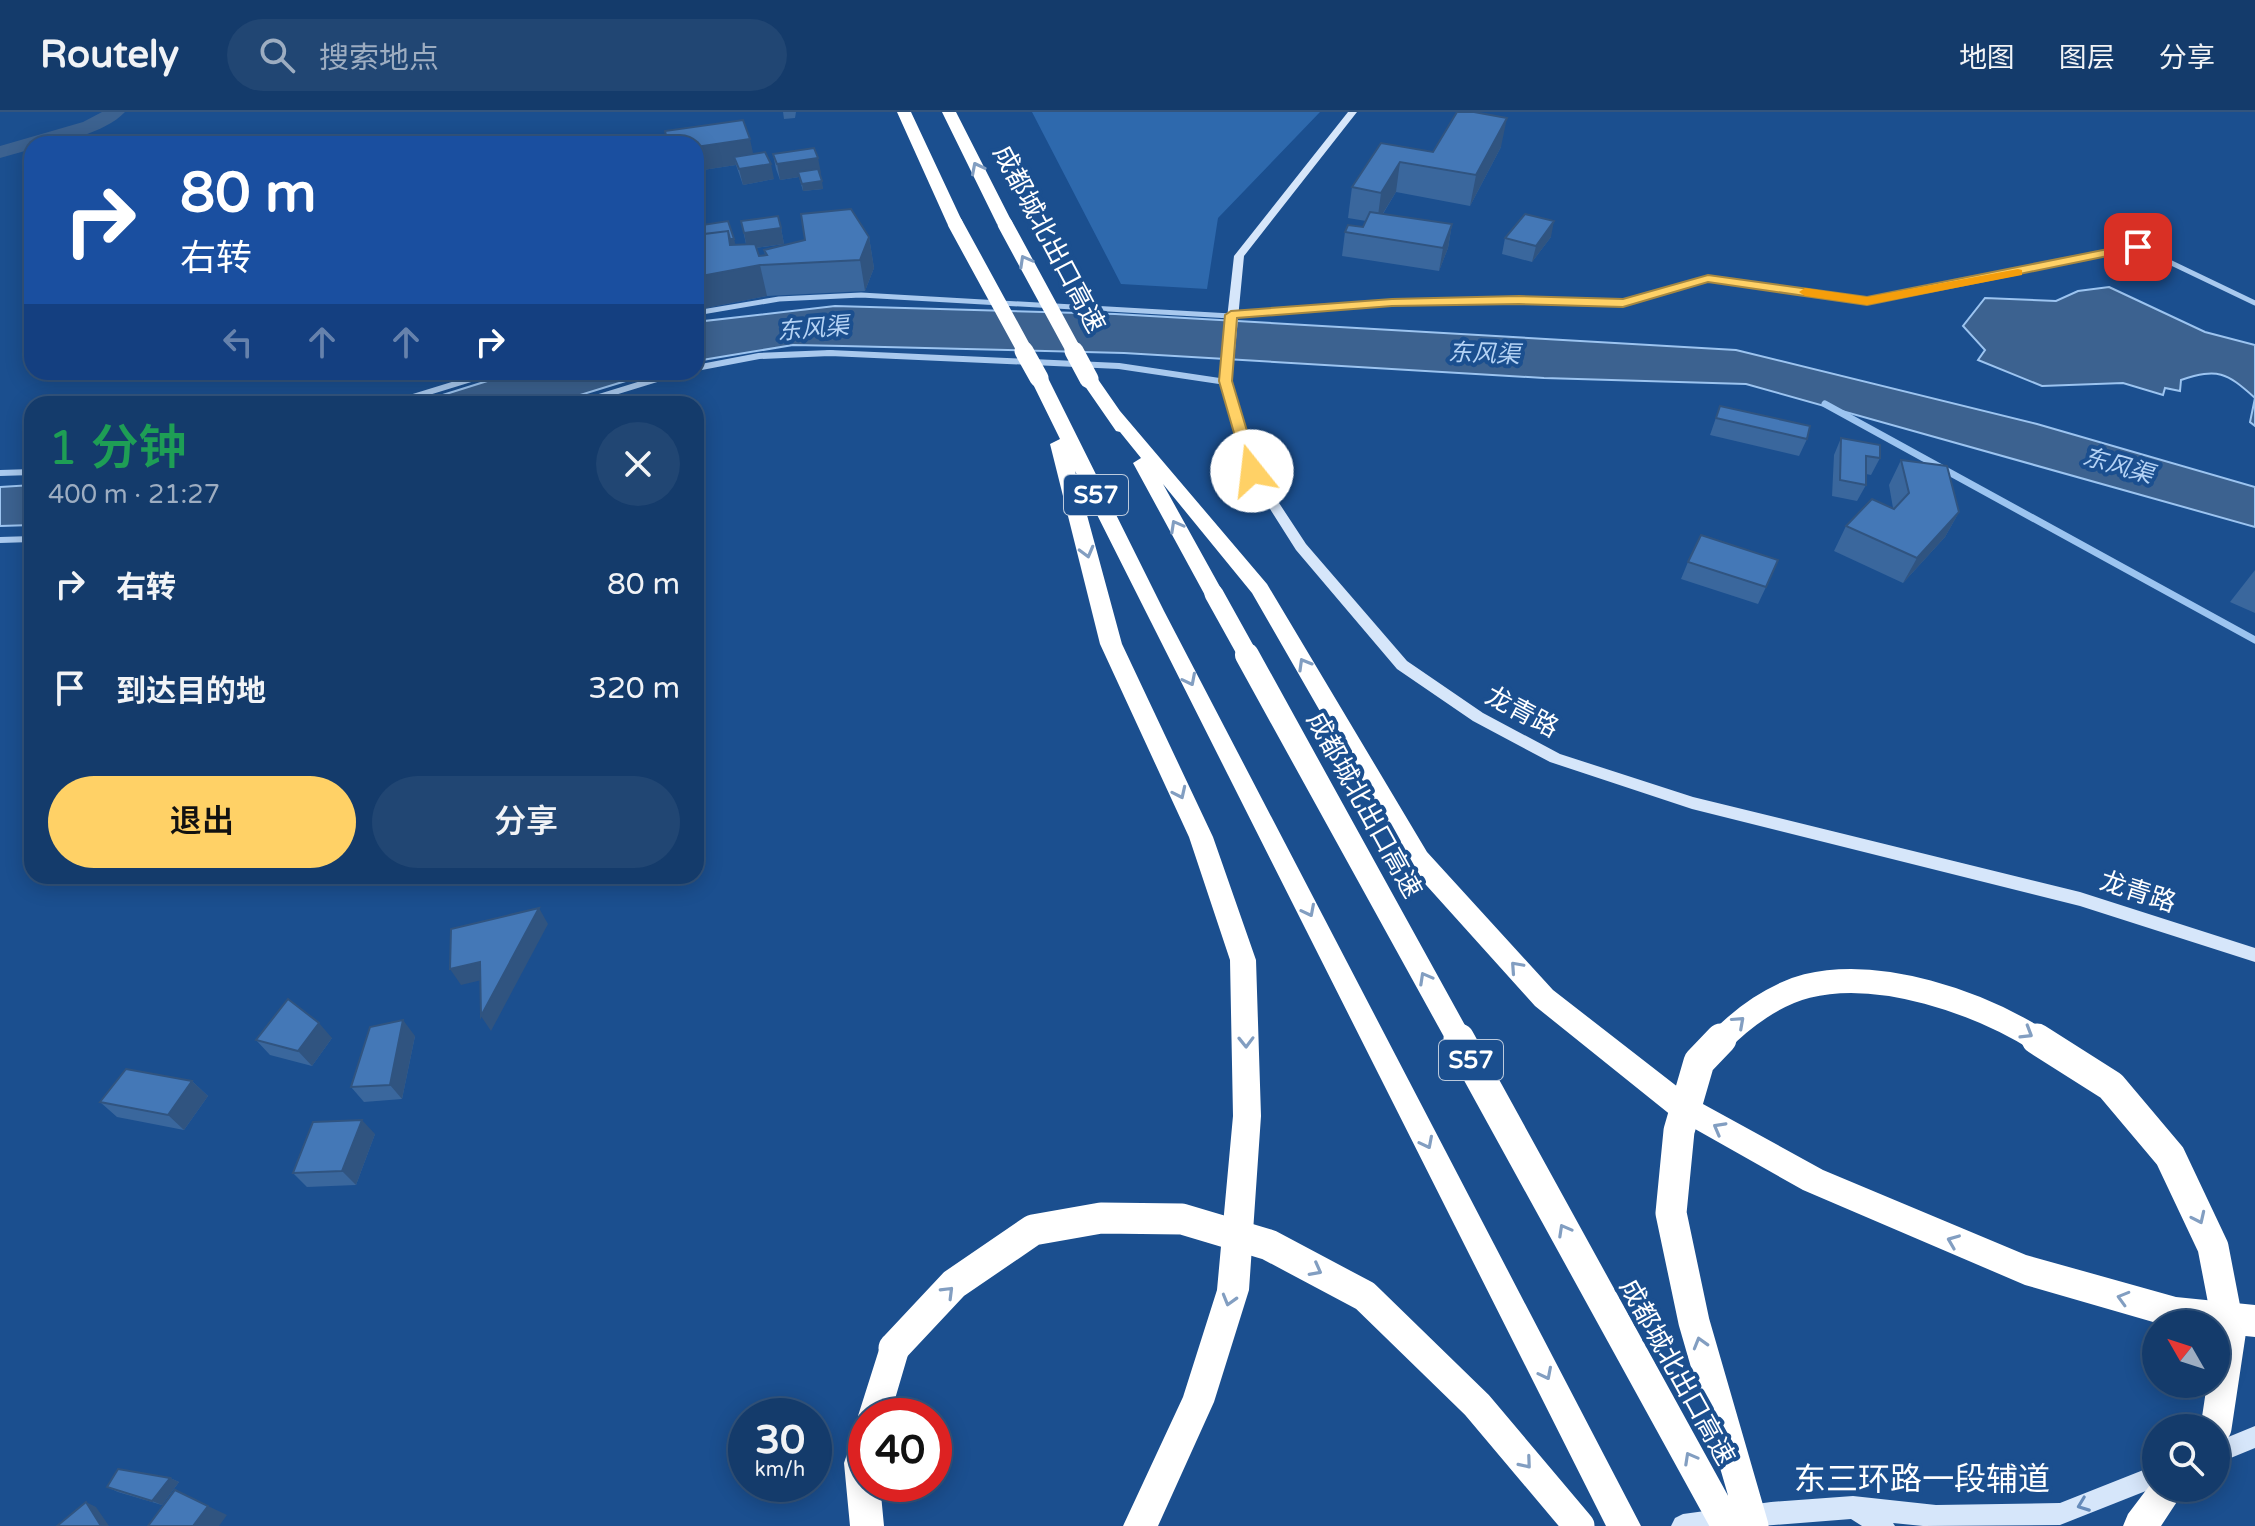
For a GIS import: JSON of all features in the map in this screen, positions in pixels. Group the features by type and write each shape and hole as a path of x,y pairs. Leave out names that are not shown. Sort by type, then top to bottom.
{"highway":[{"name":"S57","path":"904,112 955,223 1042,387 1624,1526"},
{"name":"成都城北出口高速","path":"949,112 1005,224 1089,379 1116,415 1727,1526"},
{"path":"1042,387 1111,644 1201,837 1243,960 1247,1116 1233,1290 1198,1402 1140,1526"},
{"path":"1116,415 1260,589 1418,859 1544,998 1682,1107 1813,1180 2025,1270 2176,1313 2255,1321"},
{"path":"1753,1526 1694,1322 1671,1213 1679,1131 1699,1062 1744,1016 1806,986 1871,981 1957,999 2018,1027 2111,1086 2170,1156 2213,1247 2230,1335 2218,1414"},
{"path":"879,1398 894,1348 954,1284 1033,1230 1101,1218 1182,1219 1269,1245 1365,1296 1477,1405 1579,1526"},
{"path":"865,1502 867,1526"},
{"path":"2140,1526 2158,1502"}],"street":[{"name":"龙青路","path":"1353,112 1239,256 1226,381 1252,471 1301,547 1402,665 1478,717 1555,758 1692,803 2080,899 2255,955"},
{"path":"704,312 779,299 861,295 1231,315 1392,302 1519,300 1623,303 1708,279 1867,301 2138,247 2255,303"},
{"path":"704,366 759,356 830,353 1119,366 1226,381"},
{"path":"416,396 468,380"},
{"path":"602,396 654,380"},
{"path":"0,473 24,472"},
{"path":"0,540 24,539"},
{"path":"2230,1447 2255,1437"},
{"name":"东三环路一段辅道","path":"1683,1526 1771,1513 1853,1507 1936,1516 2060,1514 2142,1482"},
{"path":"1853,1507 1883,1526"}],"shaded area":[{"path":"1032,112 1320,112 1218,218 1207,289 1121,284"}],"water":[{"path":"2109,287 2205,332 2255,345 2255,398 2229,378 2213,374 2181,380 2180,391 2165,388 2163,395 2123,383 2042,386 1978,360 1985,350 1963,326 1985,298 2056,301 2078,291"},
{"name":"东风渠","path":"835,306 1115,314 1736,350 2037,424 2255,487 2255,527 1746,384 1544,378 1124,353 843,346 793,345 704,360 704,321"},
{"path":"490,380 629,380 577,396 440,396"},
{"path":"2255,398 2255,426 2250,422"},
{"path":"24,486 24,525 0,526 0,487"}],"building":[{"path":"1457,112 1507,118 1476,175 1400,162 1381,193 1352,187 1381,143 1433,152"},
{"path":"743,120 750,139 704,146 704,136 666,136 665,131"},
{"path":"814,148 818,158 777,164 773,154"},
{"path":"765,152 771,164 739,169 734,157"},
{"path":"818,169 822,181 802,184 798,172"},
{"path":"851,209 869,237 860,260 760,265 704,276 704,234 728,231 730,245 755,244 759,256 767,255 764,250 805,240 801,214"},
{"path":"1370,212 1452,224 1443,248 1345,232 1348,225 1363,227"},
{"path":"1525,214 1554,221 1536,246 1505,238"},
{"path":"778,216 781,228 744,233 741,221"},
{"path":"728,221 734,239 730,239 728,231 704,234 704,225"},
{"path":"1720,406 1810,426 1807,439 1716,418"},
{"path":"1841,438 1880,445 1880,458 1866,456 1866,485 1840,480"},
{"path":"1901,460 1947,466 1959,512 1917,558 1846,526 1872,499 1894,509 1909,493"},
{"path":"1701,535 1778,560 1766,587 1688,562"},
{"path":"539,908 481,1016 480,962 450,969 451,929"},
{"path":"288,999 319,1023 298,1051 256,1040"},
{"path":"403,1020 390,1085 351,1087 370,1027"},
{"path":"126,1069 192,1081 168,1115 100,1102"},
{"path":"362,1120 342,1171 293,1173 313,1122"},
{"path":"118,1469 170,1478 152,1501 107,1487"},
{"path":"175,1490 208,1506 193,1526 148,1526"},
{"path":"86,1502 101,1526 57,1526"}],"waterway":[{"path":"55,136 89,126 116,112"},
{"path":"0,152 24,145"},
{"path":"1825,404 2255,640"}],"slow traffic":[{"path":"1805,292 1867,301 2018,273"}],"route":[{"path":"1252,471 1226,381 1231,315 1392,302 1519,300 1623,303 1708,279 1867,301 2138,247"}]}
